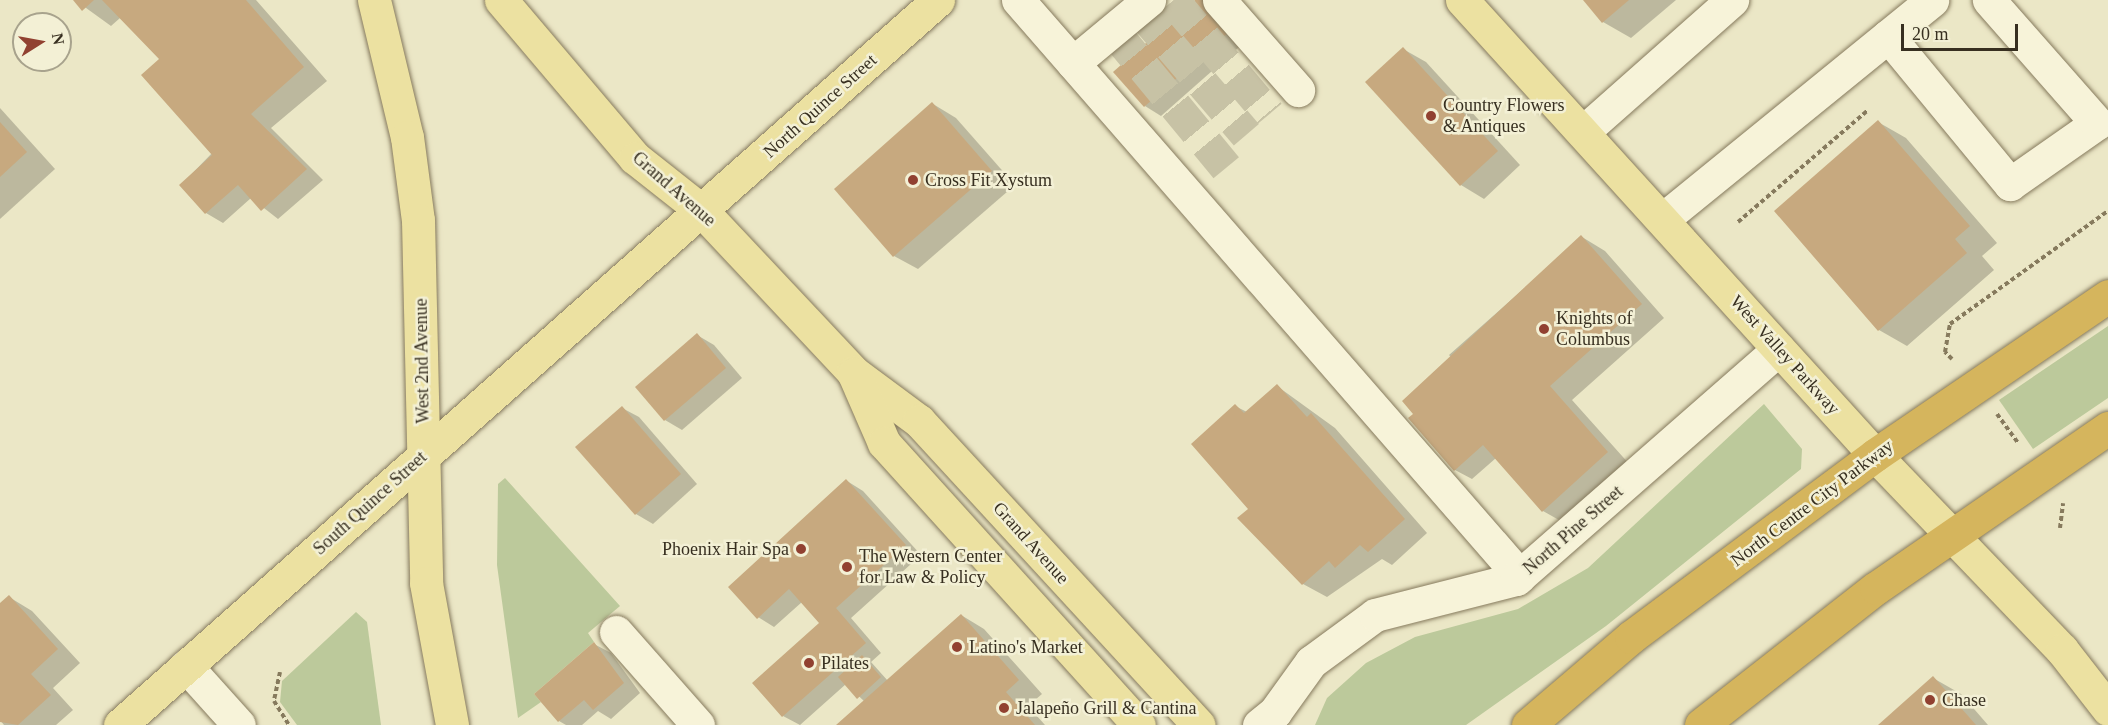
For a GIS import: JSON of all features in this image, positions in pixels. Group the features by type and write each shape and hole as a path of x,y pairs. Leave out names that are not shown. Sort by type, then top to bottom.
{"highway":[{"name":"North Centre City Parkway","path":"1528,725 1631,637 1875,455 2108,296"},
{"path":"1701,725 1951,534 2108,428"}],"main road":[{"name":"West 2nd Avenue","path":"374,0 407,137 418,220 426,583 452,725"},
{"name":"Grand Avenue","path":"501,0 635,158 702,211 854,372 919,421 1199,725"},
{"name":"North Quince Street","path":"702,211 938,0"},
{"name":"West Valley Parkway","path":"1462,0 1584,131 1875,455 2062,650 2108,709"},
{"name":"South Quince Street","path":"120,725 702,211"},
{"name":"Grand Avenue","path":"854,372 884,443 1139,725"}],"street":[{"path":"1018,0 1520,576"},
{"path":"1073,63 1149,0"},
{"path":"1219,0 1298,90"},
{"path":"1584,131 1732,0"},
{"path":"1663,219 1932,0"},
{"path":"1888,36 2010,184 2097,123 1989,0"},
{"name":"North Pine Street","path":"1259,725 1275,712 1311,662 1375,615 1520,576 1779,349"},
{"path":"616,632 698,725"},
{"path":"186,666 239,725"}],"path":[{"path":"1738,222 1868,110"},
{"path":"280,672 274,701 289,725"}],"green space":[{"path":"2108,326 2108,398 2033,449 1999,400"},
{"path":"1764,404 1802,449 1801,469 1606,626 1466,725 1315,725 1327,698 1366,663 1415,637 1518,609 1588,568"},
{"path":"505,478 620,606 588,633 594,642 534,694 541,702 518,718 497,565 498,484"},
{"path":"356,612 367,622 381,725 297,725 280,702 282,681"}],"building":[{"path":"73,0 94,0 82,11"},
{"path":"102,0 246,0 304,67 251,114 307,169 261,211 238,185 205,214 179,185 212,155 141,75 159,59"},
{"path":"1195,0 1203,0 1230,31 1144,107 1113,72"},
{"path":"1583,0 1629,0 1602,23"},
{"name":"Country Flowers & Antiques","path":"1403,47 1498,151 1460,186 1365,82"},
{"name":"Cross Fit Xystum","path":"932,102 992,171 893,257 834,189"},
{"path":"1878,120 1970,226 1955,239 1967,253 1878,331 1774,211"},
{"path":"0,122 27,152 0,177"},
{"path":"1581,235 1642,304 1550,386 1608,452 1542,512 1483,445 1454,471 1408,418 1413,414 1402,401"},
{"path":"697,333 726,368 664,421 635,387"},
{"path":"1277,384 1307,417 1311,413 1405,519 1368,552 1360,545 1335,568 1329,561 1302,585 1237,518 1248,509 1191,444 1235,404 1244,413"},
{"path":"622,406 681,474 635,515 575,447"},
{"path":"846,479 906,545 836,608 866,643 782,717 752,683 819,623 789,589 757,619 728,587"},
{"path":"9,595 58,649 31,674 51,695 18,725 0,722 0,603"},
{"name":"Latino's Market","path":"961,614 1019,680 1006,692 1035,725 836,725"},
{"path":"594,642 624,683 593,710 584,700 558,722 534,694"},
{"path":"862,655 881,677 857,699 838,677"},
{"name":"Chase","path":"1933,676 1976,725 1878,725"}],"tunnel":[{"path":"1173,0 1269,114"},
{"path":"1139,9 1246,134"},
{"path":"1113,30 1226,167"}],"place":[{"name":"Country Flowers & Antiques","path":"1431,116"},
{"name":"Cross Fit Xystum","path":"913,180"},
{"name":"Knights of Columbus","path":"1544,329"},
{"name":"Phoenix Hair Spa","path":"801,549"},
{"name":"The Western Center for Law & Policy","path":"847,567"},
{"name":"Latino's Market","path":"957,647"},
{"name":"Pilates","path":"809,663"},
{"name":"Chase","path":"1930,700"},
{"name":"Jalapeño Grill & Cantina","path":"1004,708"}]}
